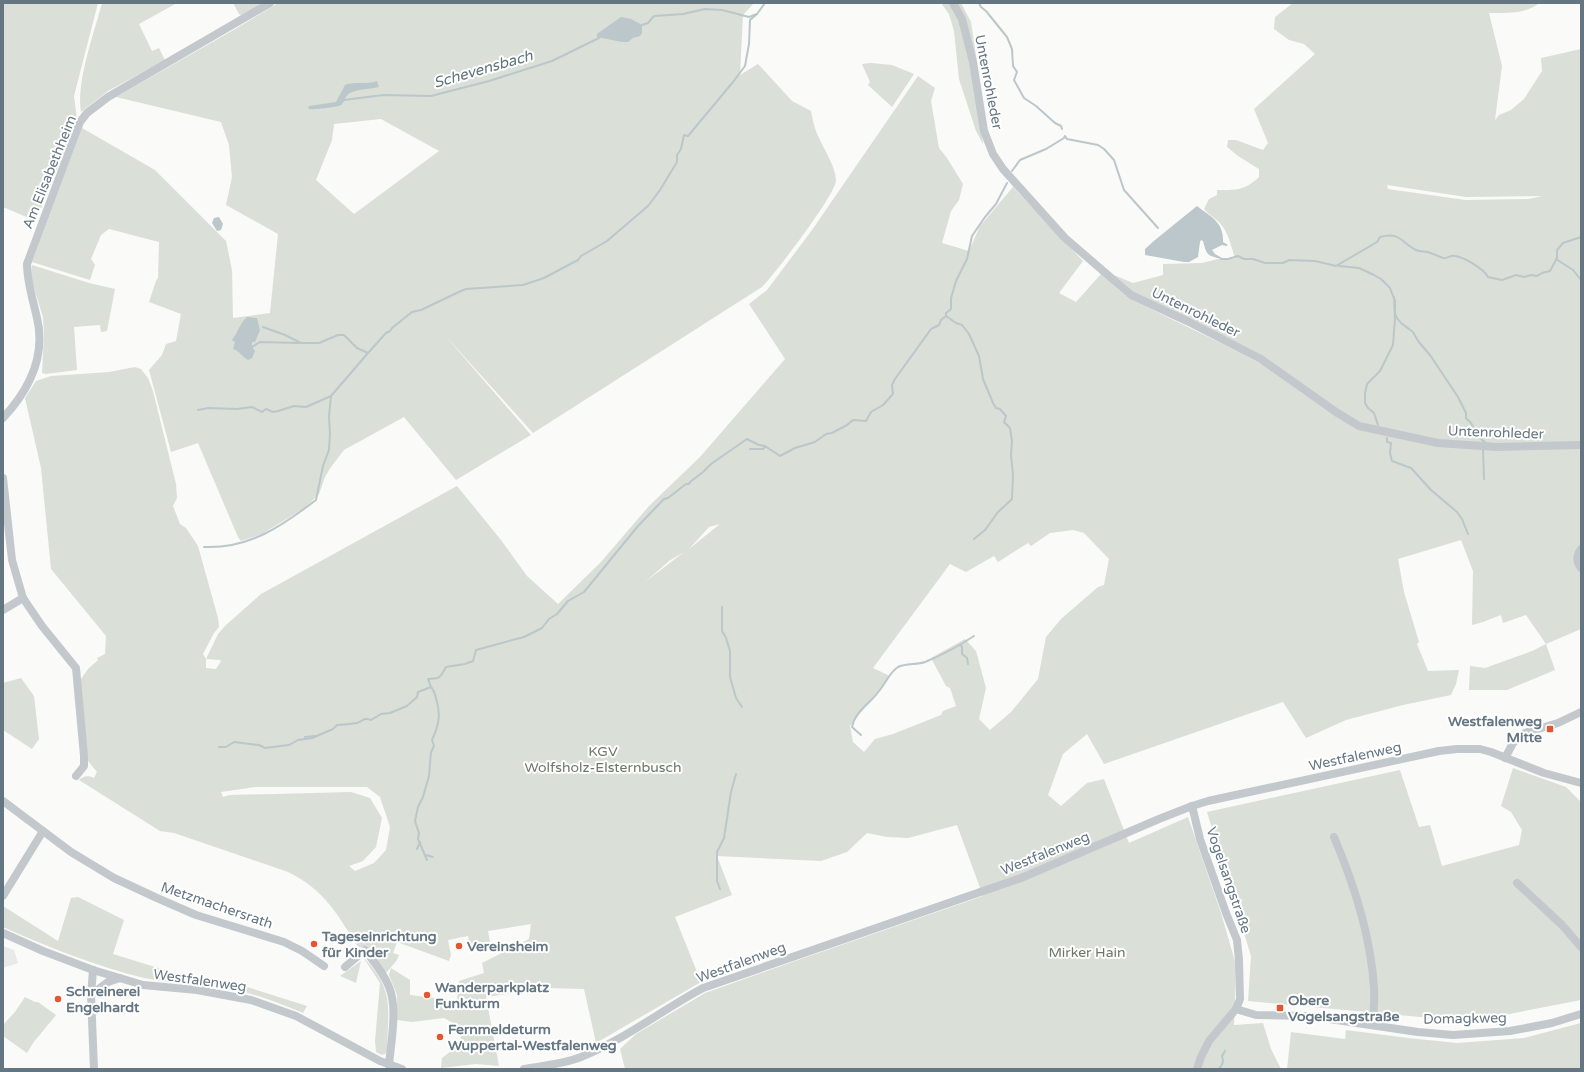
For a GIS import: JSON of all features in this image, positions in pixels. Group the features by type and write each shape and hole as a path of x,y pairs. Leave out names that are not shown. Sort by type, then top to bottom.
{"street":[{"name":"Am Elisabethheim","path":"3,418 26,388 39,356 40,340 38,320 27,274 27,264 30,252 80,122 87,113 108,97 270,3"},
{"name":"Untenrohleder","path":"953,3 962,19 973,62 984,131 993,154 1003,170 1065,238 1131,295 1187,321 1261,359 1336,412 1360,426 1438,443 1496,447 1581,445"},
{"path":"3,478 12,560 23,598 42,626 76,668 84,756 84,766 76,776"},
{"path":"1581,549 1577,555 1577,563 1581,568"},
{"path":"3,610 23,598"},
{"path":"1505,758 1513,743 1524,732 1558,723 1581,712"},
{"name":"Westfalenweg","path":"524,1069 579,1058 597,1050 674,1003 703,988 1021,878 1192,806 1448,750 1480,749 1544,773 1581,783"},
{"name":"Metzmachersrath","path":"3,801 71,852 114,878 196,915 284,942 302,951 324,966"},
{"name":"Vogelsangstraße","path":"1192,806 1200,840 1237,940 1240,999 1236,1009"},
{"path":"3,896 43,831"},
{"path":"1334,837 1350,877 1365,929 1374,988 1373,1025"},
{"path":"1517,884 1562,925 1581,947"},
{"name":"Westfalenweg","path":"3,933 43,951 93,970 143,985 197,990 251,1000 296,1016 395,1067 393,998 389,986 365,950 345,967"},
{"path":"93,970 90,995 94,1069"},
{"path":"90,995 108,982 120,978"},
{"path":"1197,1069 1208,1041 1236,1009"},
{"name":"Domagkweg","path":"1236,1009 1256,1015 1309,1016 1418,1032 1470,1034 1510,1031 1552,1023 1581,1014"}],"shaded area":[{"path":"621,17 631,19 642,25 642,33 640,36 633,38 628,42 597,37 597,34"},
{"path":"377,81 379,87 350,93 341,105 321,109 308,108 309,106 336,102 345,85"},
{"path":"1197,206 1212,217 1221,229 1223,242 1228,245 1222,245 1212,250 1215,254 1222,258 1221,259 1208,254 1203,241 1201,240 1198,257 1189,262 1145,255 1145,249"},
{"path":"219,217 223,224 221,230 217,231 212,223 214,218"},
{"path":"247,317 257,318 260,330 255,342 252,342 252,347 255,351 252,358 248,360 233,349 235,342 232,340 242,322"},
{"path":"3,946 14,950 18,963 3,968"}],"green space":[{"path":"3,3 98,3 74,96 77,120 36,221 3,207"},
{"path":"102,3 177,3 139,24 152,51 159,48 165,60 108,91 81,112 80,100 83,72"},
{"path":"233,3 265,3 243,16 239,14"},
{"path":"278,3 754,3 743,15 740,75 758,64 792,101 811,111 817,133 835,175 836,180 834,188 827,201 791,251 762,287 533,433 443,333 531,435 456,480 404,417 344,450 325,477 319,494 306,507 262,534 241,541 198,443 171,452 149,370 162,355 166,344 176,341 181,314 149,302 158,278 159,242 109,229 101,235 91,259 95,265 90,280 32,262 82,128 155,170 226,241 232,270 233,318 270,313 278,234 226,205 232,177 229,145 221,122 116,97","holes":["381,119 439,151 354,214 316,180 332,140 334,124"]},
{"path":"941,3 961,3 971,22 977,62 983,144 976,131 959,79 954,31 949,14"},
{"path":"1293,3 1539,3 1534,7 1522,11 1509,13 1489,13 1502,66 1495,120 1499,115 1511,110 1524,99 1542,71 1541,58 1581,49 1581,629 1546,644 1526,615 1503,623 1501,615 1472,625 1473,571 1461,540 1398,559 1404,592 1419,642 1417,644 1428,671 1459,670 1456,684 1451,695 1403,705 1346,720 1306,738 1283,702 1104,764 1087,734 1063,754 1048,795 1061,806 1087,783 1104,779 1129,843 1188,817 1221,913 1236,965 1234,1025 1263,1023 1271,1049 1281,1069 625,1069 620,1049 636,1034 705,993 983,896 957,825 908,838 887,837 867,833 847,852 821,861 717,856 732,895 675,917 701,982 596,1043 584,989 547,988 486,997 499,1066 476,1064 441,1068 442,1058 460,1044 462,1028 444,1018 412,1022 397,1020 397,995 389,975 391,968 410,980 410,995 457,1001 459,981 484,973 482,963 529,939 531,924 488,931 490,942 471,951 468,936 448,940 451,955 449,961 397,942 393,953 399,955 397,960 386,973 366,948 358,947 329,904 321,895 301,879 288,872 174,833 160,831 79,780 86,776 94,778 97,772 88,761 79,694 81,679 88,669 98,660 97,658 105,654 106,636 51,569 41,468 25,398 36,381 51,376 109,372 135,367 141,369 148,378 153,391 176,484 177,498 173,506 180,524 186,528 198,546 218,618 219,627 214,633 203,654 206,659 218,634 261,594 457,486 501,540 527,576 558,604 600,563 649,506 700,457 785,359 749,304 767,290 812,230 918,76 935,88 931,101 939,148 963,184 959,200 951,211 942,243 969,251 980,226 1013,187 1083,261 1059,293 1076,302 1101,274 1128,298 1264,365 1337,410 1266,358 1171,309 1133,292 1114,275 1133,283 1163,275 1163,264 1202,263 1218,259 1227,260 1235,258 1229,238 1224,229 1218,221 1204,209 1209,199 1217,195 1217,190 1235,190 1249,185 1259,177 1259,169 1227,147 1228,140 1236,140 1263,150 1268,143 1254,109 1315,54 1304,44 1289,40 1274,29 1275,17","holes":["1387,185 1466,197 1542,196 1529,199 1465,200 1388,189","720,524 689,549 709,527","1073,530 1084,533 1109,559 1104,585 1098,587 1061,619 1046,637 1038,679 1011,712 990,730 979,719 986,688 976,651 965,639 931,658 946,686 950,688 956,706 943,711 941,715 893,734 875,739 864,752 853,742 850,726 890,676 873,668 950,564 966,572 994,556 998,562 1028,543 1031,546 1050,533","684,552 645,582 669,561","206,659 221,661 216,669 206,668","255,787 367,787 380,797 390,827 386,850 374,863 355,871 349,866 363,861 376,847 382,818 370,798 351,792 230,795 223,797 221,792"]},
{"path":"871,63 892,65 914,74 892,107 868,85 870,82 862,64"},
{"path":"32,265 89,283 115,289 107,331 101,332 100,325 74,327 77,370 46,374 42,373 44,336 43,317 33,285 31,272"},
{"path":"1546,644 1555,670 1507,690 1469,690 1470,666 1485,668 1532,651"},
{"path":"21,678 34,696 39,739 32,749 3,730 3,683"},
{"path":"1513,768 1566,787 1581,802 1581,1000 1499,1016 1463,1021 1248,1001 1251,956 1207,812 1400,770 1419,827 1430,825 1442,866 1519,845 1522,830 1511,812 1501,806"},
{"path":"78,897 124,920 113,954 197,980 244,986 307,1006 303,1013 261,997 227,988 144,978 72,956 3,927 3,906 58,941 71,898"},
{"path":"363,957 380,980 385,990 387,1000 387,1051 382,1055 376,1052 375,1041 380,983"},
{"path":"361,961 356,983 340,976"},
{"path":"25,997 38,1002 56,1015 33,1043 27,1053 3,1036 3,1025 15,1012"},
{"path":"1581,1023 1581,1068 1579,1069 1287,1069 1291,1032 1345,1039 1346,1030 1457,1043 1524,1038"}],"waterway":[{"name":"Schevensbach","path":"642,25 648,23 654,16 683,14 705,9 722,10 749,17 757,14 765,3"},
{"path":"979,3 1007,37 1012,49 1013,66 1017,72 1014,80 1024,98 1036,106 1055,123 1061,126 1062,129"},
{"path":"204,547 220,547 250,540 277,527 316,500 323,466 329,450 329,416 331,396 386,333 412,312 421,310 466,289 523,285 544,278 578,260 581,256 607,241 648,206 660,190 677,162 677,155 681,149 684,135 688,136 745,66 749,44 750,20 757,14"},
{"name":"Schevensbach","path":"344,100 383,95 431,96 489,81 552,61 599,38"},
{"path":"1012,171 1020,160 1046,149 1065,136 1067,139 1098,145 1114,160 1124,190 1158,228"},
{"path":"219,747 226,747 234,742 259,745 265,748 289,745 298,740 312,738 333,729 337,725 357,723 365,719 371,720 381,714 390,713 407,706 417,697 418,692 431,687 428,679 440,677 446,667 473,661 476,650 524,637 542,628 549,619 557,614 568,601 584,592 638,526 664,499 668,498 686,484 689,484 711,464 747,439 759,445 765,446 780,456 795,448 815,442 826,434 832,433 853,420 866,421 871,412 883,405 893,394 892,385 895,379 931,329 939,325 941,320 946,316 946,313 951,309 951,298 956,281 967,259 972,236 996,204 1007,183"},
{"path":"1221,259 1228,259 1238,256 1244,259 1253,259 1265,263 1283,263 1289,260 1315,261 1336,266 1377,242 1380,237 1393,236 1401,239 1418,251 1428,252 1443,258 1453,256 1459,257 1478,267 1488,277 1502,280 1516,275 1524,277 1531,275 1537,276 1550,271 1557,258 1557,250 1563,243 1581,237"},
{"path":"1556,259 1573,270 1581,280"},
{"path":"1339,266 1359,268 1381,279 1390,288 1395,301 1395,314 1397,318 1413,332 1418,341 1430,355 1458,397 1466,413 1466,418 1485,442"},
{"path":"1378,425 1374,413 1365,403 1365,393 1367,384 1380,371 1393,345 1395,318 1394,297"},
{"path":"946,316 962,325 969,334 979,356 983,379 996,408 1000,409 1006,416 1004,422 1010,428 1012,441 1012,499 998,512 985,530 974,539"},
{"path":"263,327 301,343 319,343 338,335 344,335 357,348 368,353"},
{"path":"252,347 260,342 299,343"},
{"path":"198,410 208,408 237,409 252,407 262,412 266,409 273,412 294,406 306,407 331,396"},
{"path":"1387,438 1387,442 1391,443 1390,453 1392,461 1411,468 1431,490 1457,512 1462,519 1468,534"},
{"path":"750,449 763,449 765,447"},
{"path":"1483,449 1484,479"},
{"path":"722,607 722,631 730,651 730,677 736,698 742,707"},
{"path":"861,735 852,727 856,716 875,696 895,669 908,664 925,662 974,636"},
{"path":"960,645 962,647 962,654 967,658 968,664"},
{"path":"427,860 418,839 419,833 415,821 418,807 423,797 429,776 431,752 434,746 432,740 438,719 438,704 431,687"},
{"path":"305,737 315,736"},
{"path":"720,889 717,881 717,852 724,838 731,792 736,774"},
{"path":"417,849 420,842"},
{"path":"426,855 433,857"},
{"path":"1218,1069 1223,1063 1222,1056 1225,1051"}],"place":[{"name":"Westfalenweg Mitte","path":"1550,729"},
{"name":"Tageseinrichtung für Kinder","path":"314,944"},
{"name":"Vereinsheim","path":"459,946"},
{"name":"Wanderparkplatz Funkturm","path":"427,995"},
{"name":"Schreinerei Engelhardt","path":"58,999"},
{"name":"Obere Vogelsangstraße","path":"1280,1008"},
{"name":"Fernmeldeturm Wuppertal-Westfalenweg","path":"440,1037"}],"park label":[{"name":"KGV Wolfsholz-Elsternbusch","path":"603,760"},
{"name":"Mirker Hain","path":"1087,952"}]}
